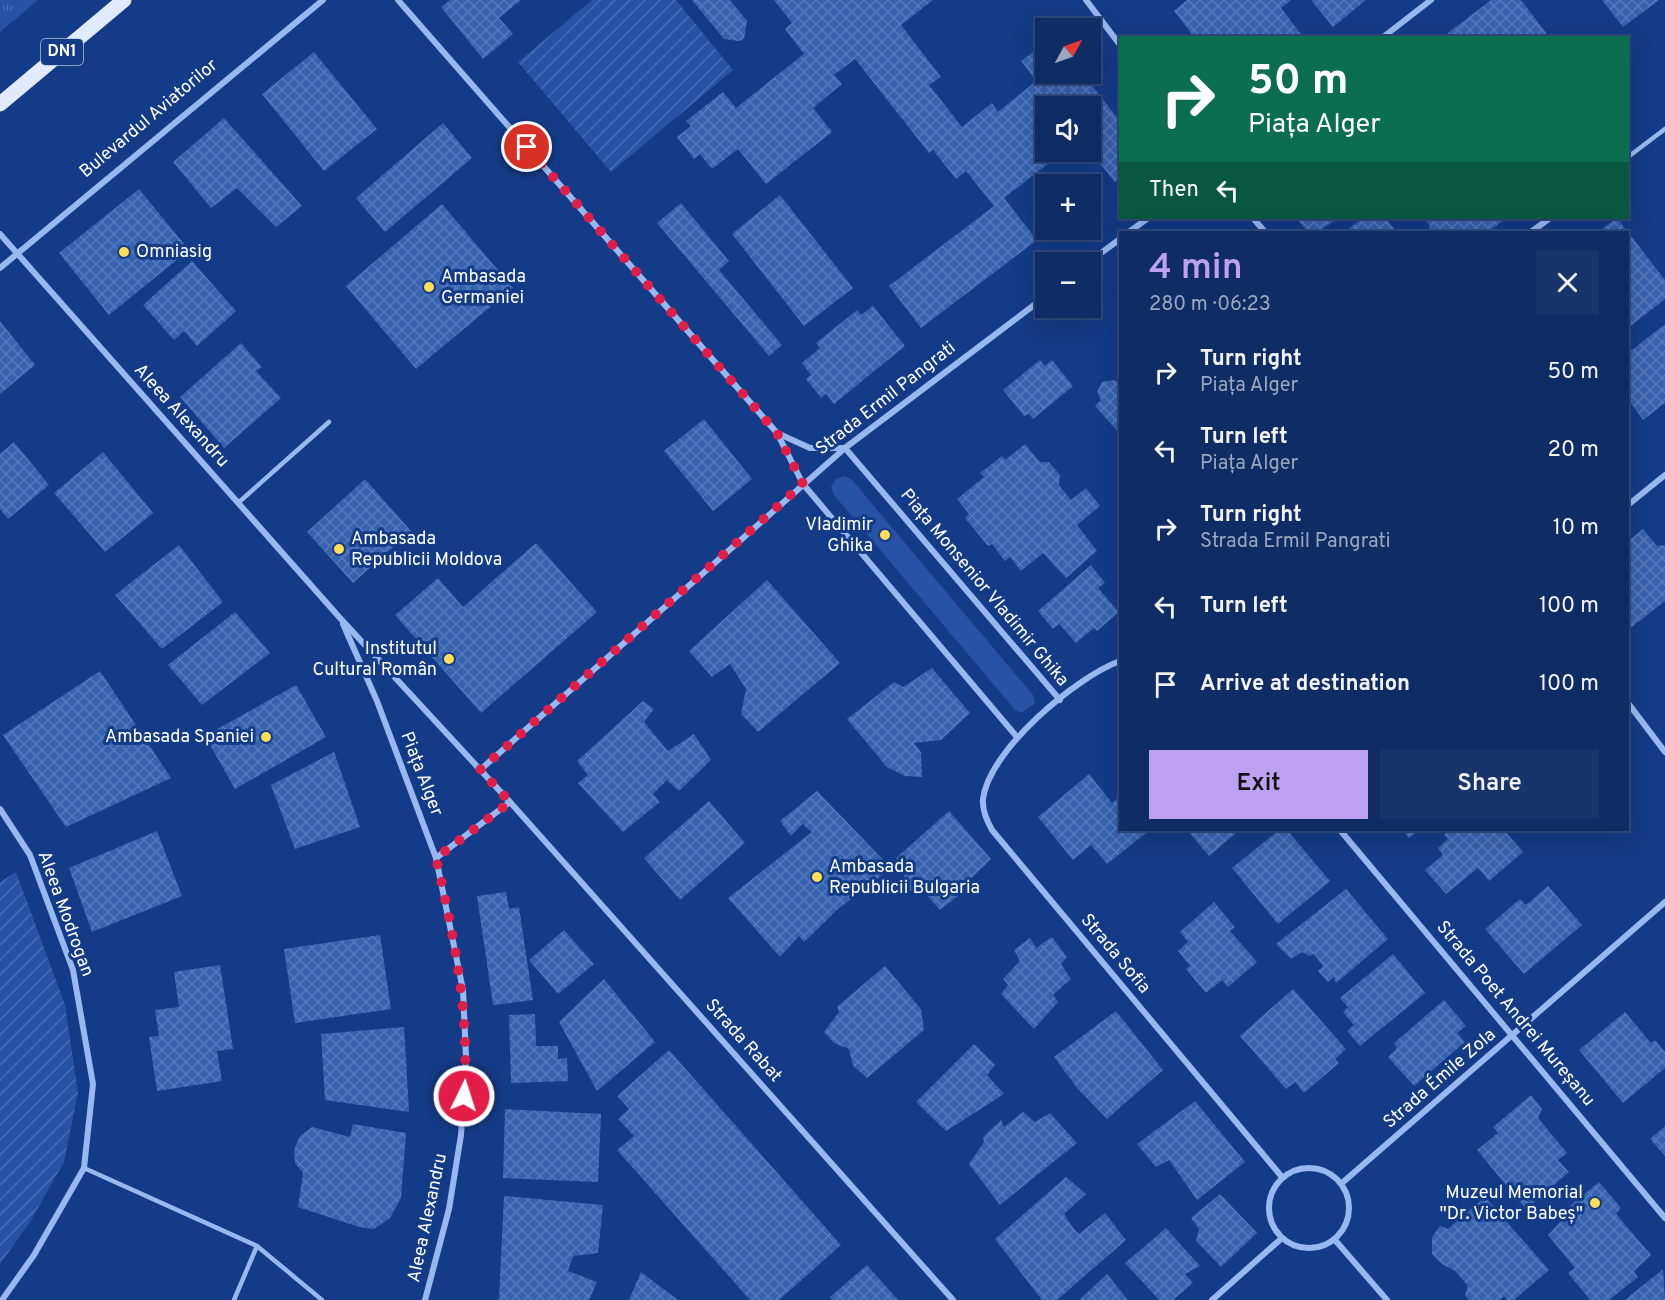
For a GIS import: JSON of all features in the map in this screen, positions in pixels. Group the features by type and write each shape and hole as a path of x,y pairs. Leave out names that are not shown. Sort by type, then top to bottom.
{"main road":[{"name":"DN1","path":"0,104 124,0"}],"street":[{"name":"Bulevardul Aviatorilor","path":"0,268 323,0"},
{"path":"398,0 777,433 803,484 1017,737"},
{"path":"1086,0 1119,44"},
{"path":"1385,36 1431,0"},
{"path":"1129,231 1147,219"},
{"path":"1254,219 1264,231"},
{"path":"1532,231 1549,219"},
{"name":"Aleea Alexandru","path":"0,234 340,618"},
{"path":"1101,253 1119,240"},
{"name":"Strada Ermil Pangrati","path":"480,770 845,448 1035,304"},
{"path":"777,433 810,448 845,448"},
{"name":"Piața Monsenior Vladimir Ghika","path":"845,448 1060,700 1017,737"},
{"path":"1629,504 1665,475"},
{"name":"Piața Alger","path":"340,618 510,802"},
{"name":"Piața Alger","path":"340,618 385,721 436,858"},
{"path":"1060,700 1088,678 1119,662"},
{"path":"1629,704 1665,752"},
{"name":"Strada Sofia","path":"1017,737 993,770 982,801 992,830 1282,1177"},
{"path":"436,858 510,802"},
{"name":"Strada Rabat","path":"510,802 953,1300"},
{"name":"Aleea Modrogan","path":"0,808 30,855 73,970 93,1084 84,1168 34,1255 2,1300"},
{"name":"Strada Poet Andrei Mureșanu","path":"1341,831 1665,1218"},
{"name":"Aleea Alexandru","path":"425,1300 449,1209 460,1135 466,1057 463,990 436,858"},
{"name":"Strada Émile Zola","path":"1342,1183 1665,902"},
{"path":"1306,1167 1320,1169 1342,1183 1348,1194 1348,1219 1335,1240 1314,1249 1291,1245 1282,1238 1270,1219 1269,1207 1275,1186 1282,1177 1293,1170 1306,1167"},
{"path":"1212,1300 1282,1238"},
{"path":"1335,1240 1387,1300"}],"lane":[{"path":"1629,156 1665,129"},
{"path":"1659,134 1665,141"},
{"path":"238,503 329,422"},
{"path":"84,1168 257,1246 322,1300"},
{"path":"234,1300 257,1246"}],"green space":[{"path":"0,0 38,0 0,32"},
{"path":"592,0 676,0 733,70 611,172 518,62"},
{"path":"844,476 852,480 1033,695 1035,703 1022,713 1015,710 834,495 831,487 836,479"},
{"path":"16,872 65,1005 78,1093 64,1162 30,1222 0,1264 0,882"}],"building":[{"path":"450,0 521,0 499,18 513,34 483,59 441,7"},
{"path":"692,0 730,0 747,21 744,39 739,41 724,39"},
{"path":"774,0 933,0 901,25 941,77 929,85 962,127 992,103 998,112 1035,82 1035,84 1091,84 1100,96 1035,96 1035,162 1050,162 1004,198 1037,240 921,328 889,286 994,206 966,171 956,179 933,150 929,153 855,59 834,75 842,84 813,108 832,132 766,184 738,149 712,169 700,154 694,159 677,137 691,126 686,121 723,92 736,108 804,54 785,29 792,23"},
{"path":"1187,0 1291,0 1281,8 1302,36 1193,36 1174,11"},
{"path":"1311,0 1366,0 1333,27"},
{"path":"1491,0 1521,0 1548,36 1450,36 1448,33"},
{"path":"1602,0 1659,0 1623,27"},
{"path":"1035,50 1035,80 1021,61"},
{"path":"314,52 377,129 324,171 262,94"},
{"path":"1101,97 1119,120 1119,178 1115,182 1099,162 1101,162"},
{"path":"224,118 302,206 276,227 237,188 211,208 173,162"},
{"path":"443,123 472,158 385,232 356,198"},
{"name":"Omniasig","path":"139,189 189,250 109,315 59,253"},
{"path":"780,195 853,288 804,326 732,234"},
{"path":"681,203 729,261 719,270 782,345 769,356 657,223"},
{"name":"Ambasada Germaniei","path":"442,204 513,288 416,369 346,286"},
{"path":"1297,219 1337,219 1319,231 1307,231"},
{"path":"1362,219 1386,219 1396,231 1345,231"},
{"path":"1425,219 1506,219 1488,231 1428,231 1430,226"},
{"path":"1618,219 1627,231 1599,231"},
{"path":"1629,233 1665,280 1665,299 1629,327"},
{"path":"192,261 236,311 197,346 184,331 174,340 143,305"},
{"path":"873,306 905,346 834,404 826,394 821,398 806,379 811,375 802,363 820,348 816,343 857,310 861,315"},
{"path":"0,321 35,365 0,394"},
{"path":"1665,324 1665,403 1643,420 1629,400 1629,352"},
{"path":"241,343 262,367 256,371 281,398 224,448 180,397"},
{"path":"1040,360 1045,366 1052,360 1073,386 1033,419 1029,414 1024,416 1003,390"},
{"path":"1115,380 1119,384 1118,432 1095,406 1101,400 1097,392 1102,382"},
{"path":"704,419 752,479 713,511 664,451"},
{"path":"14,442 49,485 8,519 0,509 0,454"},
{"path":"1025,444 1040,462 1049,462 1060,475 1059,485 1071,500 1086,488 1100,506 1077,525 1097,551 1066,578 1043,553 1021,571 1010,557 1005,561 992,544 988,546 965,518 969,514 957,499 984,477 980,473 1002,456 1005,460"},
{"path":"103,452 153,513 105,552 54,493"},
{"path":"365,479 411,531 353,583 307,532"},
{"path":"1643,529 1657,546 1665,545 1665,601 1629,629 1629,540"},
{"path":"536,543 597,612 481,713 395,615 438,578 463,607"},
{"path":"179,545 223,602 162,649 115,595"},
{"path":"1091,565 1105,583 1098,588 1119,612 1097,631 1094,628 1076,643 1059,624 1053,629 1038,611"},
{"path":"767,580 840,663 758,732 741,714 746,689 730,664 712,677 689,651"},
{"path":"235,612 270,653 202,705 168,665"},
{"path":"932,668 970,713 941,740 914,743 921,752 922,777 905,776 887,767 847,719 894,682 903,687"},
{"path":"100,671 171,778 66,827 3,735"},
{"name":"Ambasada Spaniei","path":"296,685 326,737 235,789 205,736"},
{"path":"643,701 654,709 644,722 668,751 694,734 711,760 679,791 667,780 653,794 660,802 623,832 578,783 588,775 577,761"},
{"path":"334,752 360,827 295,849 271,785"},
{"path":"1089,774 1112,803 1119,797 1119,831 1149,831 1107,864 1091,845 1073,860 1038,817"},
{"name":"Ambasada Republicii Bulgaria","path":"817,791 891,868 837,910 804,942 799,936 780,957 728,898 812,832 802,824 791,836 780,821"},
{"path":"709,801 745,843 680,900 644,858"},
{"path":"949,811 991,859 963,886 965,890 940,910 925,893 915,894 902,884 905,872 896,858"},
{"path":"157,831 182,896 92,932 69,868"},
{"path":"1188,831 1239,831 1209,856"},
{"path":"1278,831 1288,831 1330,881 1278,924 1232,868"},
{"path":"1403,831 1418,831 1409,838"},
{"path":"1449,831 1505,831 1523,852 1489,881 1478,868 1446,894 1425,870 1443,855 1438,848 1448,839 1444,835"},
{"path":"1548,886 1582,925 1524,974 1485,929 1520,899 1526,905"},
{"path":"1346,889 1388,939 1336,983 1334,977 1328,982 1318,971 1323,966 1314,954 1309,956 1302,952 1291,959 1276,944"},
{"path":"506,892 509,909 519,907 533,1000 493,1005 477,896"},
{"path":"1214,902 1235,927 1230,931 1257,962 1228,987 1222,980 1206,993 1186,969 1190,966 1178,951 1188,942 1180,932"},
{"path":"564,930 594,964 558,994 529,960"},
{"path":"380,935 391,1009 295,1023 284,949"},
{"path":"1052,937 1067,957 1061,964 1071,979 1053,995 1058,1002 1034,1029 1001,994 1008,985 1003,979 1020,961 1014,950 1030,938 1036,948"},
{"path":"1393,954 1425,993 1360,1046 1347,1031 1354,1025 1343,1012 1348,1007 1340,998"},
{"path":"220,965 233,1049 217,1051 222,1081 157,1091 149,1037 159,1036 155,1010 179,1007 174,972"},
{"path":"885,966 921,1009 924,1030 867,1078 853,1066 849,1049 834,1043 824,1032 839,1012 837,1007"},
{"path":"604,979 655,1042 597,1091 559,1022"},
{"path":"1293,989 1346,1049 1335,1059 1339,1063 1304,1093 1295,1082 1286,1089 1240,1036"},
{"path":"1444,1000 1466,1026 1457,1033 1465,1042 1414,1086 1388,1057 1397,1048 1394,1043"},
{"path":"1116,1011 1163,1070 1107,1119 1077,1088 1054,1057"},
{"path":"1625,1012 1651,1043 1655,1040 1665,1052 1665,1068 1623,1103 1579,1050"},
{"path":"535,1014 536,1046 558,1046 558,1059 567,1058 568,1081 511,1083 509,1015"},
{"path":"404,1027 409,1112 325,1100 321,1034"},
{"path":"974,1044 995,1065 987,1075 1004,1094 946,1131 916,1102"},
{"path":"669,1050 841,1245 779,1300 750,1300 617,1150 634,1136 618,1119 629,1109 617,1096"},
{"path":"1531,1095 1542,1109 1538,1118 1567,1153 1558,1160 1569,1172 1526,1209 1477,1150 1498,1133 1493,1127"},
{"path":"1195,1101 1245,1162 1197,1200 1169,1160 1156,1167 1137,1144"},
{"path":"505,1109 601,1114 598,1182 503,1178"},
{"path":"1023,1112 1035,1122 1050,1113 1077,1143 1000,1205 969,1164 984,1142 983,1137 1001,1120 1004,1127"},
{"path":"353,1124 406,1133 401,1198 390,1218 374,1229 359,1227 298,1207 303,1173 295,1163 294,1150 300,1136 312,1127 350,1137"},
{"path":"1665,1126 1665,1156 1650,1139"},
{"path":"1066,1177 1086,1194 1064,1214 1074,1229 1079,1234 1105,1213 1126,1240 1057,1300 1042,1300 995,1239"},
{"path":"1599,1182 1621,1208 1616,1214 1651,1255 1634,1271 1638,1277 1609,1300 1590,1300 1568,1273 1575,1268 1548,1235 1564,1218 1561,1213"},
{"path":"1220,1194 1257,1233 1221,1267 1196,1241 1199,1229 1191,1218"},
{"path":"504,1196 603,1205 598,1253 573,1256 568,1271 597,1282 589,1300 499,1300"},
{"path":"1485,1197 1549,1270 1514,1300 1507,1300 1504,1296 1500,1300 1469,1300 1465,1295 1468,1286 1455,1271 1442,1264 1432,1254 1432,1237 1440,1226 1448,1229"},
{"path":"1166,1228 1200,1266 1185,1274 1193,1283 1173,1300 1159,1300 1125,1263"},
{"path":"867,1265 898,1300 832,1300 830,1297"},
{"path":"1663,1269 1665,1300 1625,1300"},
{"path":"641,1272 678,1300 629,1300"},
{"path":"1107,1274 1128,1300 1079,1300"}],"place":[{"name":"Omniasig","path":"124,252"},
{"name":"Ambasada Germaniei","path":"429,287"},
{"name":"Vladimir Ghika","path":"885,535"},
{"name":"Ambasada Republicii Moldova","path":"339,549"},
{"name":"Institutul Cultural Român","path":"449,659"},
{"name":"Ambasada Spaniei","path":"266,737"},
{"name":"Ambasada Republicii Bulgaria","path":"817,877"},
{"name":"Muzeul Memorial \"Dr. Victor Babeș\"","path":"1595,1203"}],"route":[{"path":"464,1096 466,1057 463,990 452,926 436,858 510,802 480,770 803,484 777,433 527,147"}]}
